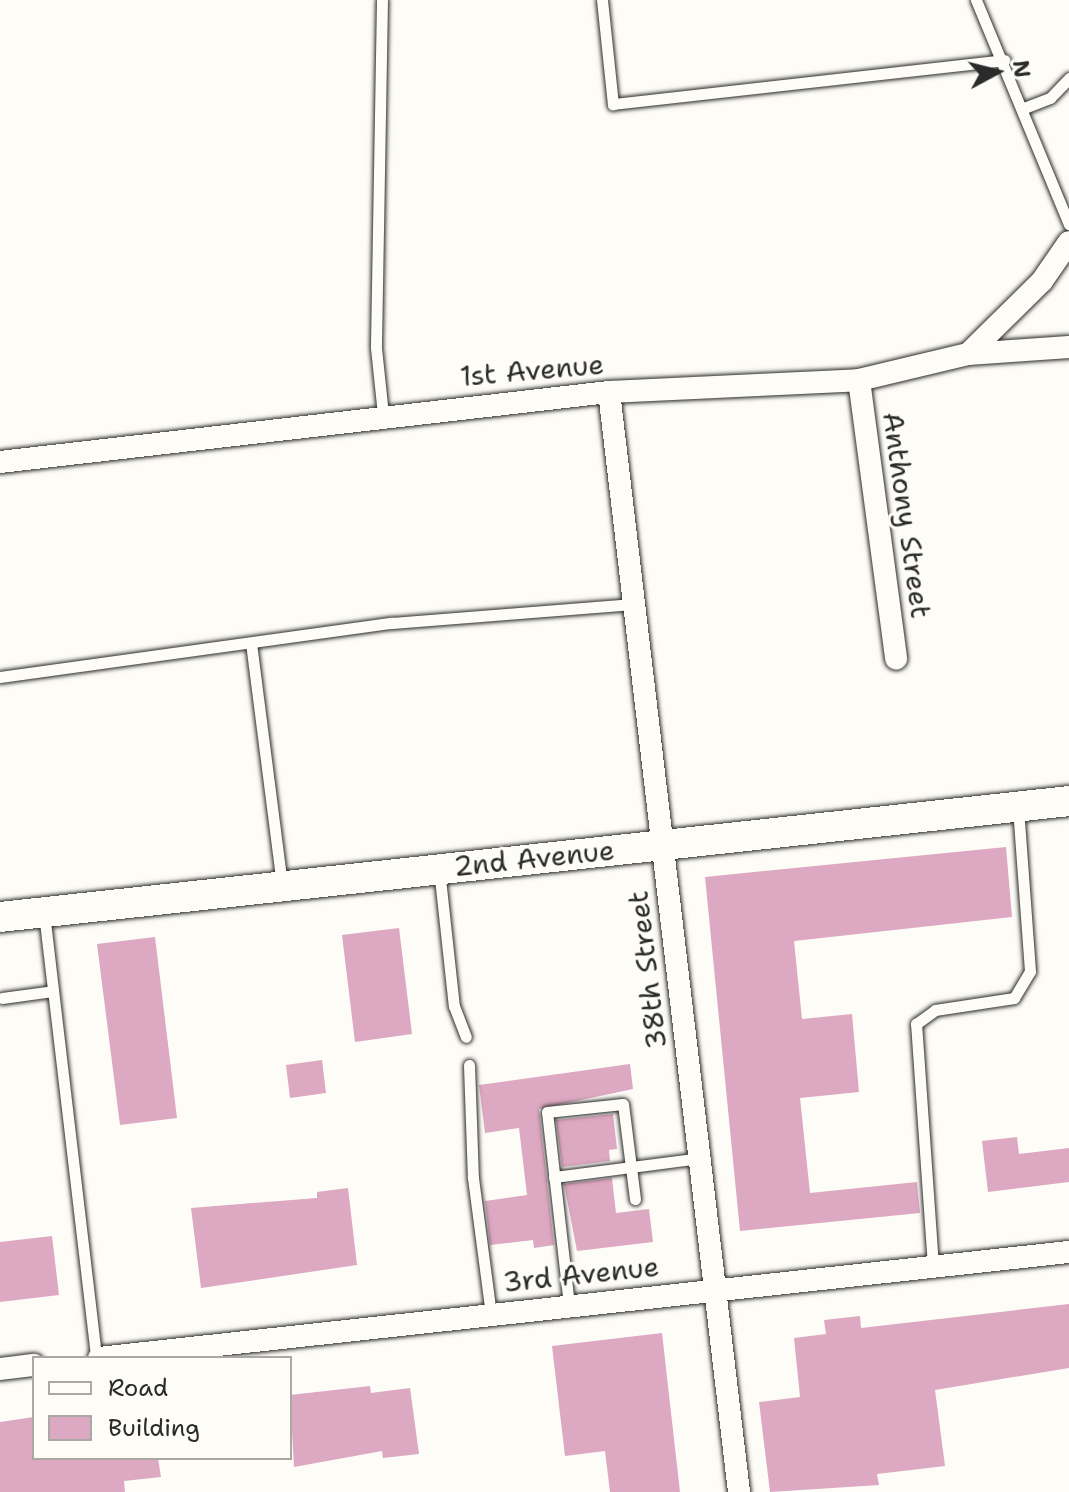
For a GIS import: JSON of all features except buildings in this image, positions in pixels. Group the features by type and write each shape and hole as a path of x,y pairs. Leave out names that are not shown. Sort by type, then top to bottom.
{"main road":[{"name":"2nd Avenue","path":"0,917 1069,801"}],"street":[{"path":"968,354 1042,281 1069,242"},
{"name":"1st Avenue","path":"0,462 383,415 609,392 859,380 968,354 1069,347"},
{"name":"Anthony Street","path":"859,380 896,659"},
{"name":"38th Street","path":"609,392 739,1492"},
{"name":"3rd Avenue","path":"116,1356 1069,1252"},
{"path":"0,1369 32,1365"}],"lane":[{"path":"382,0 376,348 383,415"},
{"path":"602,0 613,104 1005,60"},
{"path":"976,0 1005,60 1069,224"},
{"path":"1024,108 1050,98 1069,78"},
{"path":"0,677 391,623 634,604"},
{"path":"251,643 282,886"},
{"path":"933,1266 916,1024 935,1010 1014,998 1030,971 1018,807"},
{"path":"439,869 454,1006 466,1037"},
{"path":"44,912 98,1356"},
{"path":"2,998 53,991"},
{"path":"469,1065 473,1178 491,1314"},
{"path":"569,1305 547,1112 623,1104 635,1199"},
{"path":"554,1177 700,1158"}]}
